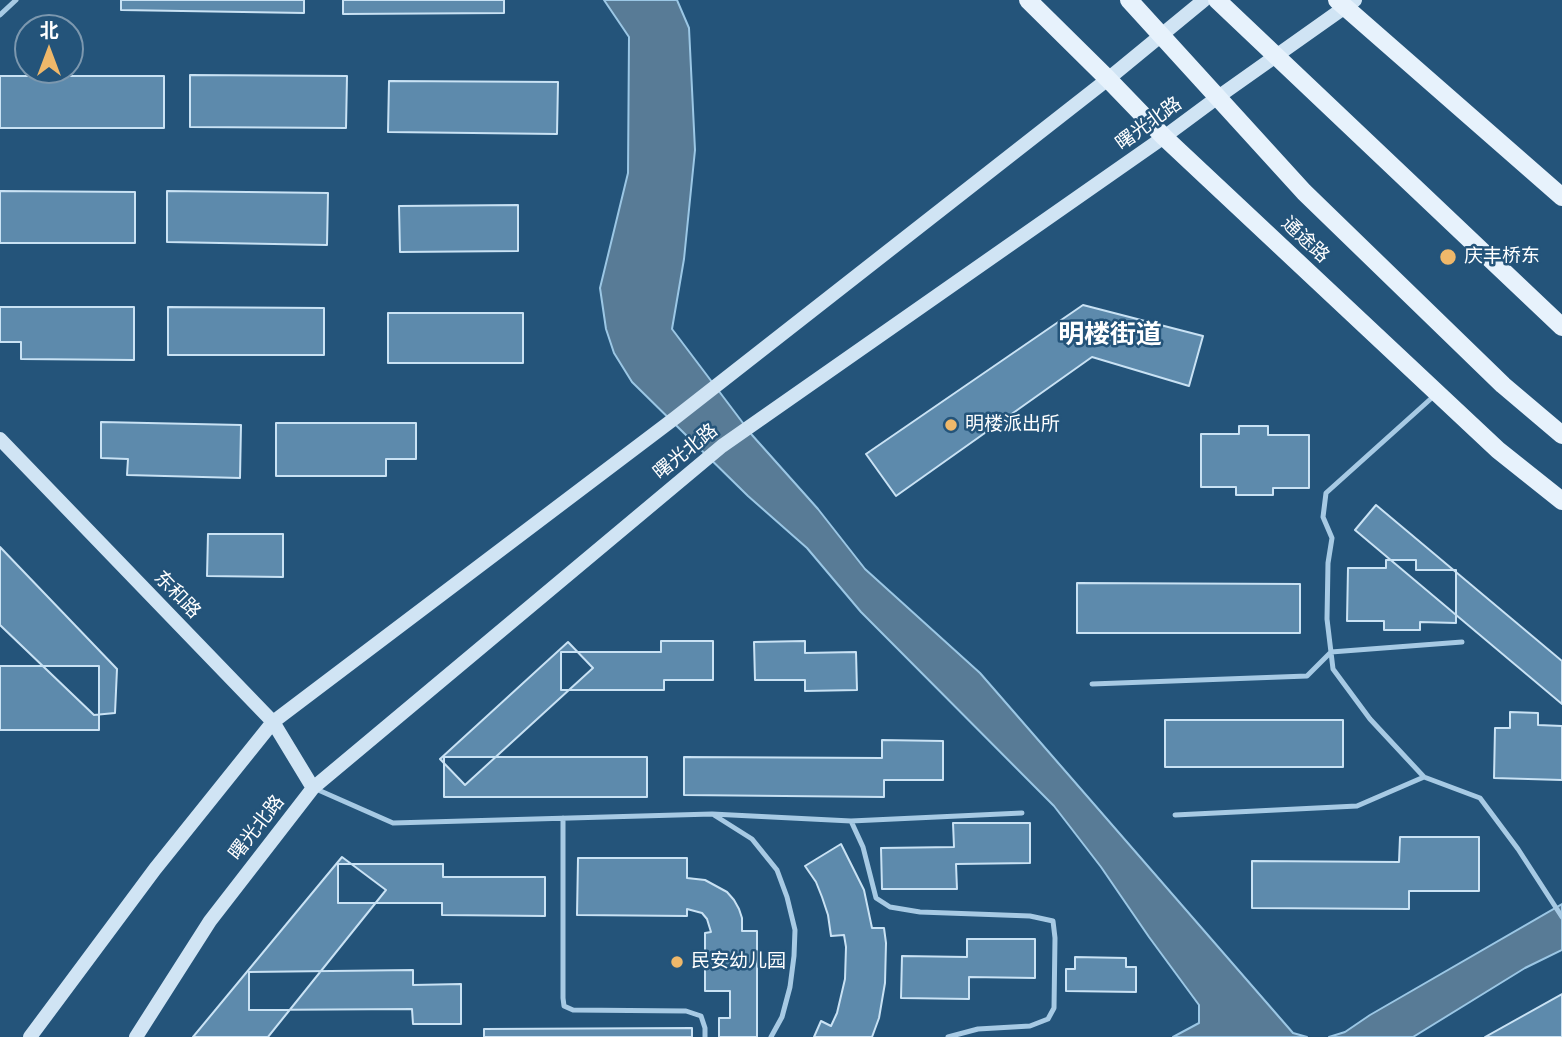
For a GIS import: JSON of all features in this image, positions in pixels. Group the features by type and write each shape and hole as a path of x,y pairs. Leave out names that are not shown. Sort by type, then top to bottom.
{"main road":[{"name":"通途路","path":"1028,0 1164,138 1498,450 1562,501"},
{"name":"通途路","path":"1129,0 1314,202 1503,385 1562,435"},
{"name":"曙光北路","path":"30,1037 155,869 273,722 675,418 1108,79 1204,0"},
{"path":"1217,0 1562,327"},
{"name":"曙光北路","path":"136,1037 210,921 313,788 722,446 1164,138 1345,3"},
{"path":"1345,3 1562,197"},
{"name":"东和路","path":"0,439 273,722 313,788"}],"lane":[{"path":"0,15 16,0"},
{"path":"1437,393 1326,493 1323,517 1332,538 1328,563 1327,619 1333,669 1370,719 1424,777 1480,798 1518,849 1562,917"},
{"path":"1092,684 1307,676 1331,652 1462,642"},
{"path":"1175,815 1357,806 1424,777"},
{"path":"313,788 393,823 712,814 851,821 1022,813"},
{"path":"712,814 752,839 776,870 788,897 795,930 794,956 782,1017 772,1037"},
{"path":"563,818 565,1006 573,1010 686,1011 701,1016 705,1037"},
{"path":"851,821 863,847 876,898 890,907 920,912 1030,916 1053,921 1054,1008 1048,1019 1030,1026 978,1029 948,1037"}],"water":[{"path":"604,0 677,0 689,28 695,150 684,259 672,329 752,435 818,509 865,569 980,673 1293,1033 1307,1037 1173,1037 1199,1023 1199,1005 1054,806 861,612 807,548 748,496 632,382 614,353 606,329 600,288 628,173 629,37"},
{"path":"1562,904 1562,950 1525,968 1413,1037 1329,1037 1345,1032"}],"building":[{"path":"121,0 304,0 304,13 121,10"},
{"path":"343,0 504,0 504,13 343,14"},
{"path":"190,75 347,76 346,128 190,127"},
{"path":"0,76 14,76 14,84 84,84 84,76 164,76 164,128 0,128"},
{"path":"389,81 558,82 557,134 388,132"},
{"path":"0,191 135,192 135,243 0,243"},
{"path":"167,191 328,193 327,245 167,242"},
{"path":"518,205 518,251 400,252 399,206"},
{"path":"1083,305 1203,336 1189,386 1092,357 896,496 866,454"},
{"path":"0,307 134,307 134,360 21,359 21,342 0,342"},
{"path":"168,307 324,308 324,355 168,355"},
{"path":"388,313 523,313 523,363 388,363"},
{"path":"101,422 241,425 240,478 127,475 128,459 101,458"},
{"path":"276,423 416,423 416,459 386,459 386,476 276,476"},
{"path":"1239,426 1268,426 1268,435 1309,435 1309,488 1273,488 1273,495 1236,495 1236,487 1201,487 1201,434 1239,434"},
{"path":"1376,505 1562,661 1562,704 1355,530"},
{"path":"208,534 283,534 283,577 207,576"},
{"path":"0,547 117,669 115,713 94,715 0,625"},
{"path":"1386,560 1416,560 1416,570 1456,570 1456,623 1420,622 1420,630 1384,630 1384,621 1347,621 1348,568 1386,568"},
{"path":"1077,583 1300,584 1300,633 1077,633"},
{"path":"661,641 713,641 713,680 664,680 664,690 561,690 561,652 661,652"},
{"path":"805,641 805,653 856,652 857,690 805,691 805,680 755,680 754,642"},
{"path":"568,642 593,668 465,785 440,759"},
{"path":"0,666 99,666 99,730 0,730"},
{"path":"1510,712 1538,713 1538,725 1562,726 1562,780 1494,778 1495,728 1510,728"},
{"path":"1165,720 1343,720 1343,767 1165,767"},
{"path":"882,740 943,741 943,780 884,780 884,797 684,795 684,757 882,758"},
{"path":"444,757 647,757 647,797 444,797"},
{"path":"953,823 1030,823 1030,863 956,864 957,889 882,889 881,848 954,847"},
{"path":"1400,837 1479,837 1479,891 1409,891 1409,909 1252,908 1252,861 1399,862"},
{"path":"841,844 864,890 872,928 884,928 885,983 879,1018 872,1037 814,1037 821,1021 831,1026 837,1013 845,979 846,947 844,935 831,936 822,897 805,866"},
{"path":"342,857 386,890 268,1037 193,1037"},
{"path":"578,858 687,858 687,878 705,880 727,892 739,909 742,931 757,931 757,1037 719,1037 719,1018 730,1018 730,991 705,991 705,933 711,932 702,913 687,909 687,916 577,915"},
{"path":"338,864 443,864 443,877 545,877 545,916 442,915 442,903 338,903"},
{"path":"967,939 1035,939 1035,978 969,977 969,999 901,998 902,956 967,957"},
{"path":"1075,957 1126,958 1126,967 1136,967 1136,992 1066,991 1066,969 1075,969"},
{"path":"413,970 413,985 461,984 461,1024 413,1024 412,1009 249,1010 249,972"},
{"path":"1562,994 1562,1037 1485,1037"},
{"path":"692,1028 692,1037 484,1037 484,1029"}],"place":[{"name":"庆丰桥东","path":"1448,257"},
{"name":"明楼派出所","path":"951,425"},
{"name":"民安幼儿园","path":"677,962"}],"district":[{"name":"明楼街道","path":"1110,336"}]}
